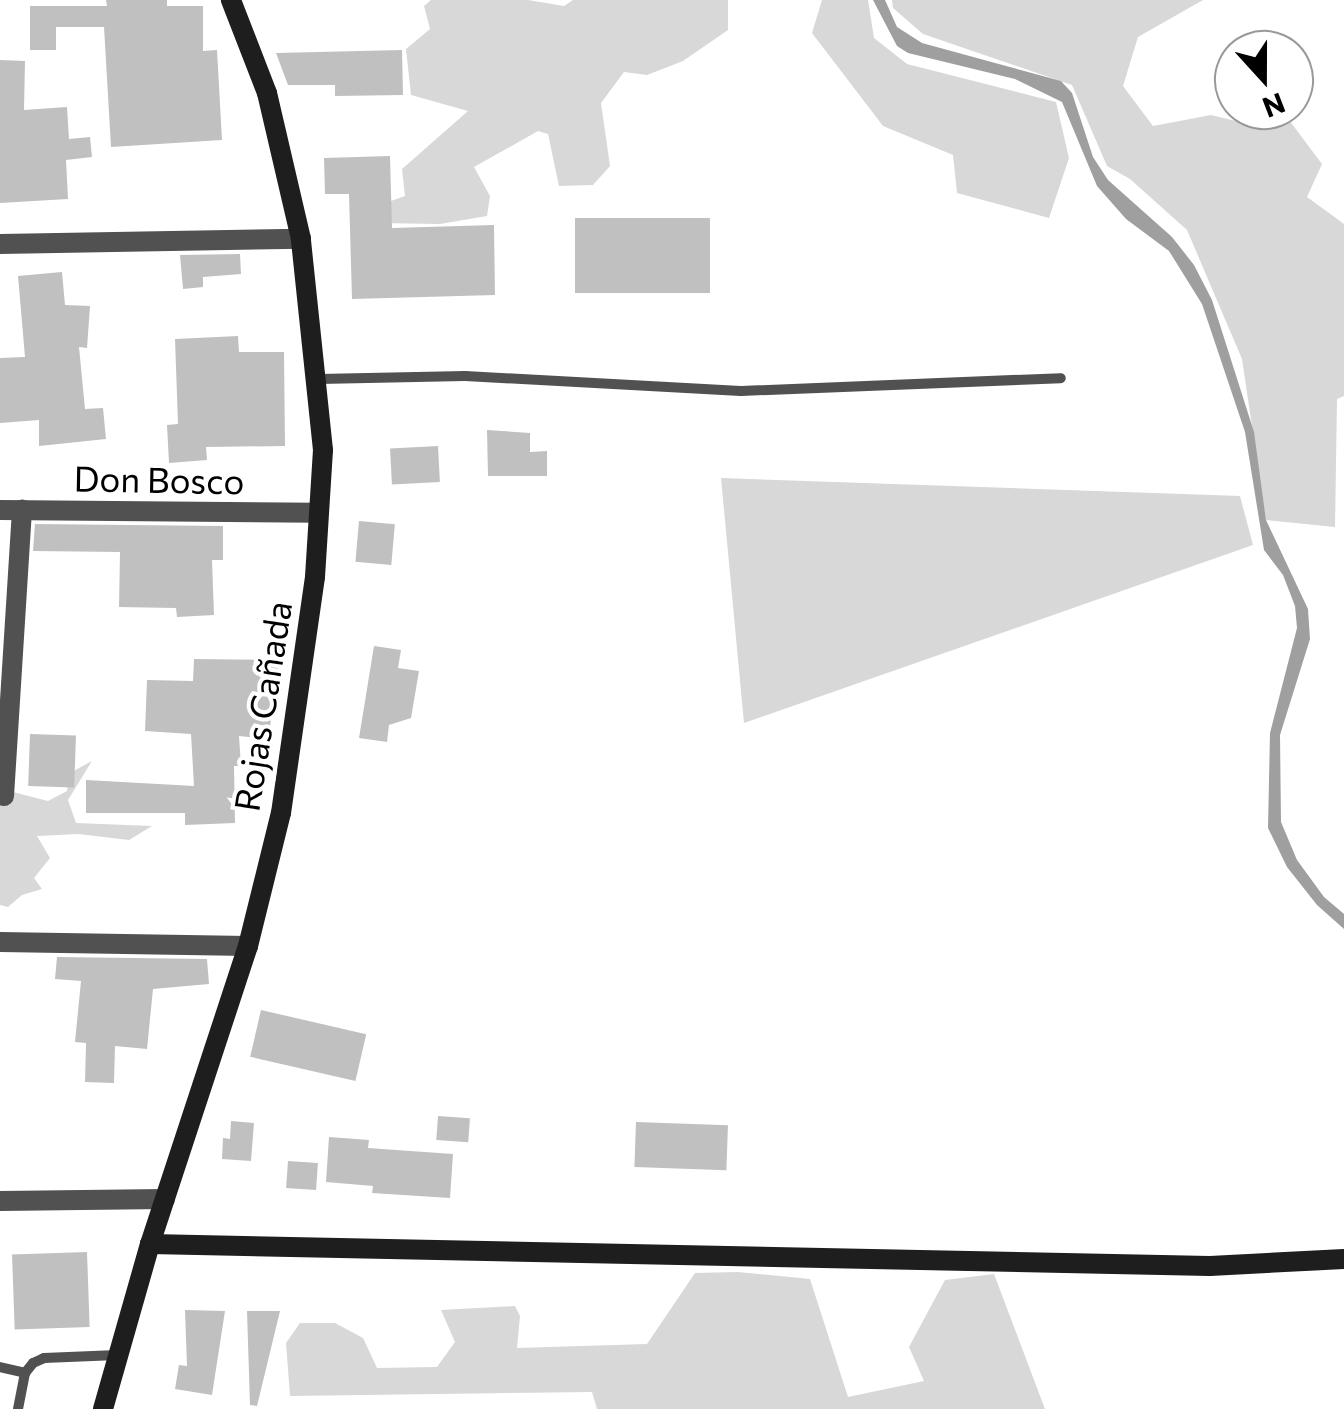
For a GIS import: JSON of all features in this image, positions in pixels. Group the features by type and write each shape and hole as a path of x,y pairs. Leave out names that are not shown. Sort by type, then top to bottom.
{"main road":[{"name":"Rojas Cañada","path":"103,1409 150,1244 248,946 281,812 315,577 323,450 319,379 301,239 268,94 231,0"},
{"path":"150,1244 1210,1266 1344,1259"}],"street":[{"path":"0,244 301,239"},
{"name":"Don Bosco","path":"0,510 317,514"},
{"path":"4,796 22,510"},
{"path":"0,942 248,946"},
{"path":"0,1201 165,1198"}],"lane":[{"path":"319,379 466,376 741,391 1061,378"},
{"path":"18,1409 25,1373 44,1358 118,1355"},
{"path":"0,1366 25,1373"}],"shaded area":[{"path":"431,0 528,0 564,6 573,0 728,0 728,30 683,61 647,75 624,72 601,103 610,166 593,185 559,186 548,134 538,131 474,167 490,196 487,216 440,224 378,223 374,207 405,196 402,169 468,111 411,95 406,49 430,29 424,6"},
{"path":"822,0 868,0 874,38 907,64 1056,102 1069,158 1049,218 957,193 953,155 883,126 812,33"},
{"path":"873,0 885,0 897,27 922,43 1061,81 1072,93 1093,157 1108,180 1172,237 1194,265 1212,300 1254,432 1266,520 1308,609 1310,639 1280,735 1281,822 1297,860 1324,897 1344,914 1344,929 1317,905 1287,867 1268,828 1270,733 1297,628 1295,606 1283,575 1264,550 1245,432 1202,304 1169,251 1126,219 1097,186 1062,102 1015,79 908,53 897,46"},
{"path":"892,0 1203,0 1138,37 1123,86 1153,126 1211,115 1214,130 1296,130 1322,164 1307,197 1344,224 1344,396 1337,399 1335,527 1266,520 1242,359 1187,230 1130,179 1107,166 1072,85 923,34 893,8"},
{"path":"721,478 1240,496 1253,545 744,723"},
{"path":"92,761 68,800 76,823 152,826 129,840 78,834 37,836 50,858 34,878 42,889 22,895 8,907 0,905 0,805 9,791 48,801 67,791 68,774"},
{"path":"738,1272 810,1279 848,1397 924,1381 909,1347 945,1280 994,1274 1045,1409 597,1409 592,1392 290,1396 286,1343 300,1323 335,1323 363,1338 377,1368 437,1367 455,1342 441,1310 515,1306 520,1316 517,1348 647,1344 695,1273"}],"building":[{"path":"106,0 167,0 167,6 203,6 203,51 217,50 222,140 111,147 104,27 56,27 56,50 30,50 30,6 107,6"},
{"path":"402,50 403,95 335,96 335,85 288,85 276,53"},
{"path":"0,60 25,61 24,110 67,107 69,139 90,137 92,157 66,160 68,199 0,203"},
{"path":"390,156 392,228 494,225 495,295 352,299 349,194 325,194 324,158"},
{"path":"575,218 710,218 710,293 575,293"},
{"path":"240,254 241,274 203,277 203,287 183,289 180,255"},
{"path":"62,272 65,305 90,306 87,348 79,347 85,409 103,408 106,439 39,446 39,420 0,423 0,358 25,357 18,276"},
{"path":"238,336 239,352 284,352 285,446 206,447 207,460 169,463 167,425 178,424 175,339"},
{"path":"487,430 530,433 530,452 547,451 547,476 488,476"},
{"path":"438,446 440,482 392,484 390,449"},
{"path":"359,521 395,524 391,565 355,562"},
{"path":"35,524 223,526 223,560 212,560 214,615 177,617 176,608 119,607 120,552 33,551"},
{"path":"374,646 401,650 398,668 419,671 411,718 389,725 387,742 359,738"},
{"path":"194,659 278,660 277,708 272,708 269,739 239,736 241,766 234,766 235,823 185,825 185,813 86,813 86,780 194,786 191,734 145,731 147,680 193,681"},
{"path":"30,734 76,736 74,788 28,786"},
{"path":"57,957 207,959 209,984 153,989 147,1049 115,1046 114,1083 85,1082 86,1043 75,1042 81,981 55,979"},
{"path":"261,1010 366,1034 355,1081 250,1057"},
{"path":"438,1116 470,1118 468,1142 436,1140"},
{"path":"231,1121 254,1123 251,1161 222,1159 223,1138 230,1139"},
{"path":"636,1122 728,1125 726,1170 634,1167"},
{"path":"329,1137 369,1140 368,1148 453,1154 450,1198 372,1193 373,1186 326,1182"},
{"path":"288,1161 318,1163 316,1190 286,1188"},
{"path":"87,1252 90,1327 15,1330 12,1255"},
{"path":"185,1310 225,1311 212,1395 175,1389 179,1365 187,1366"},
{"path":"247,1311 280,1311 257,1406 250,1405"}]}
